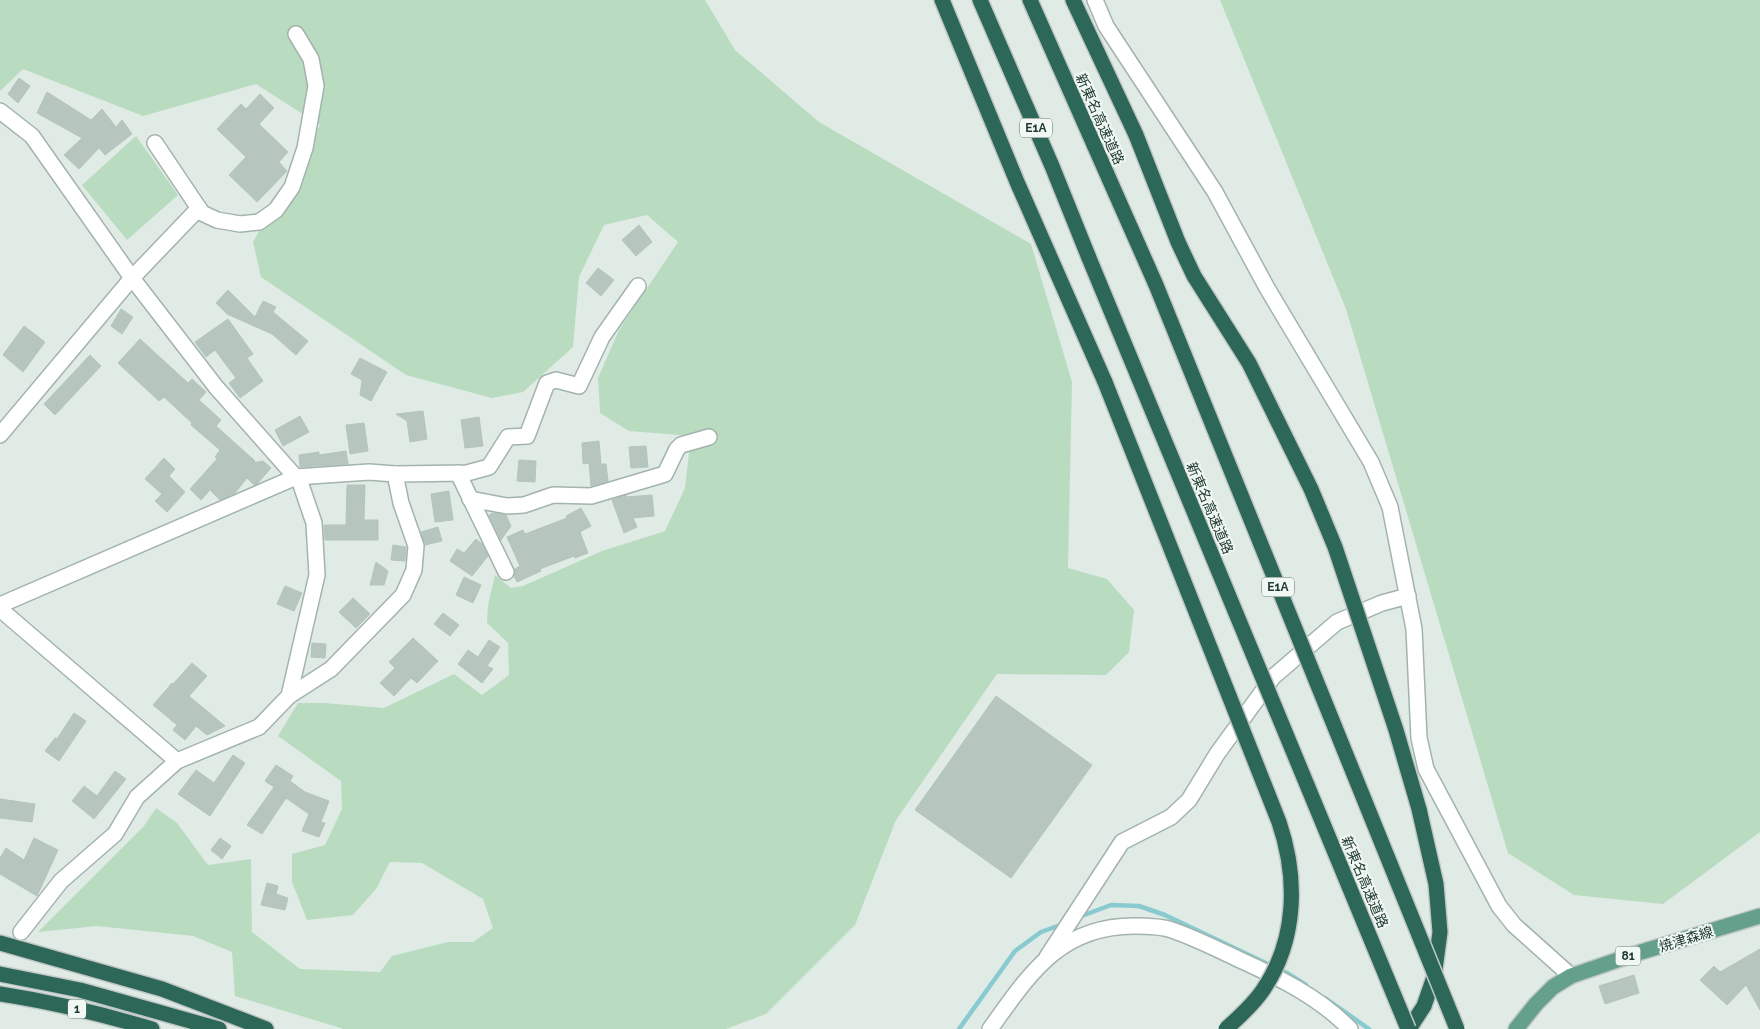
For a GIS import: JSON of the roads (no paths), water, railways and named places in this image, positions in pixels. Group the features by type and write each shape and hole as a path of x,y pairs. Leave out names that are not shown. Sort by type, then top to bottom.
{"highway":[{"path":"942,0 1017,182 1105,382 1279,822 1289,858 1292,890 1291,906 1289,924 1281,955 1262,992 1226,1029"},
{"name":"新東名高速道路","path":"980,0 1052,166 1409,1029"},
{"name":"新東名高速道路","path":"1030,0 1156,285 1457,1029"},
{"path":"1073,0 1136,135 1178,242 1194,276 1249,364 1311,489 1335,547 1396,730 1419,809 1436,884 1440,932 1434,977 1424,1006 1409,1029"},
{"path":"0,943 162,989 266,1029"},
{"path":"0,974 80,990 219,1029"},
{"name":"1","path":"0,994 89,1012 152,1029"}],"main road":[{"name":"焼津森線","path":"1516,1029 1536,1004 1553,987 1571,976 1641,952 1760,916"}],"street":[{"path":"1095,0 1106,26 1215,192 1267,288 1371,462 1390,507 1414,629 1418,738 1426,769 1499,906 1514,925 1571,976"},
{"path":"154,143 202,213 217,220 240,224 259,222 276,210 292,187 305,148 316,86 311,59 296,34"},
{"path":"0,110 32,136 132,278 216,387 300,482 314,523 317,575 289,696"},
{"path":"0,435 132,278 199,208"},
{"path":"177,761 0,607 296,477 369,472 395,474 467,473 489,468 508,437 527,436 547,383 556,380 579,386 602,337 638,286"},
{"path":"470,499 507,506 524,505 552,495 591,496 665,474 676,449 681,445 709,437"},
{"path":"458,473 506,572"},
{"path":"21,932 61,881 115,834 136,797 177,761 259,727 289,696 331,669 403,596 414,570 416,546 401,503 395,474"},
{"path":"990,1029 1027,978 1047,957 1122,842 1171,817 1189,800 1217,754 1273,677 1338,622 1382,603 1408,596"},
{"path":"1047,957 1066,944 1099,930 1122,926 1170,929 1283,980 1320,1004 1350,1029"}],"waterway":[{"path":"1079,917 1111,905 1139,906 1165,915 1287,973 1306,985"},
{"path":"959,1029 1015,951 1041,932 1063,924"},
{"path":"1325,998 1369,1029"}]}
